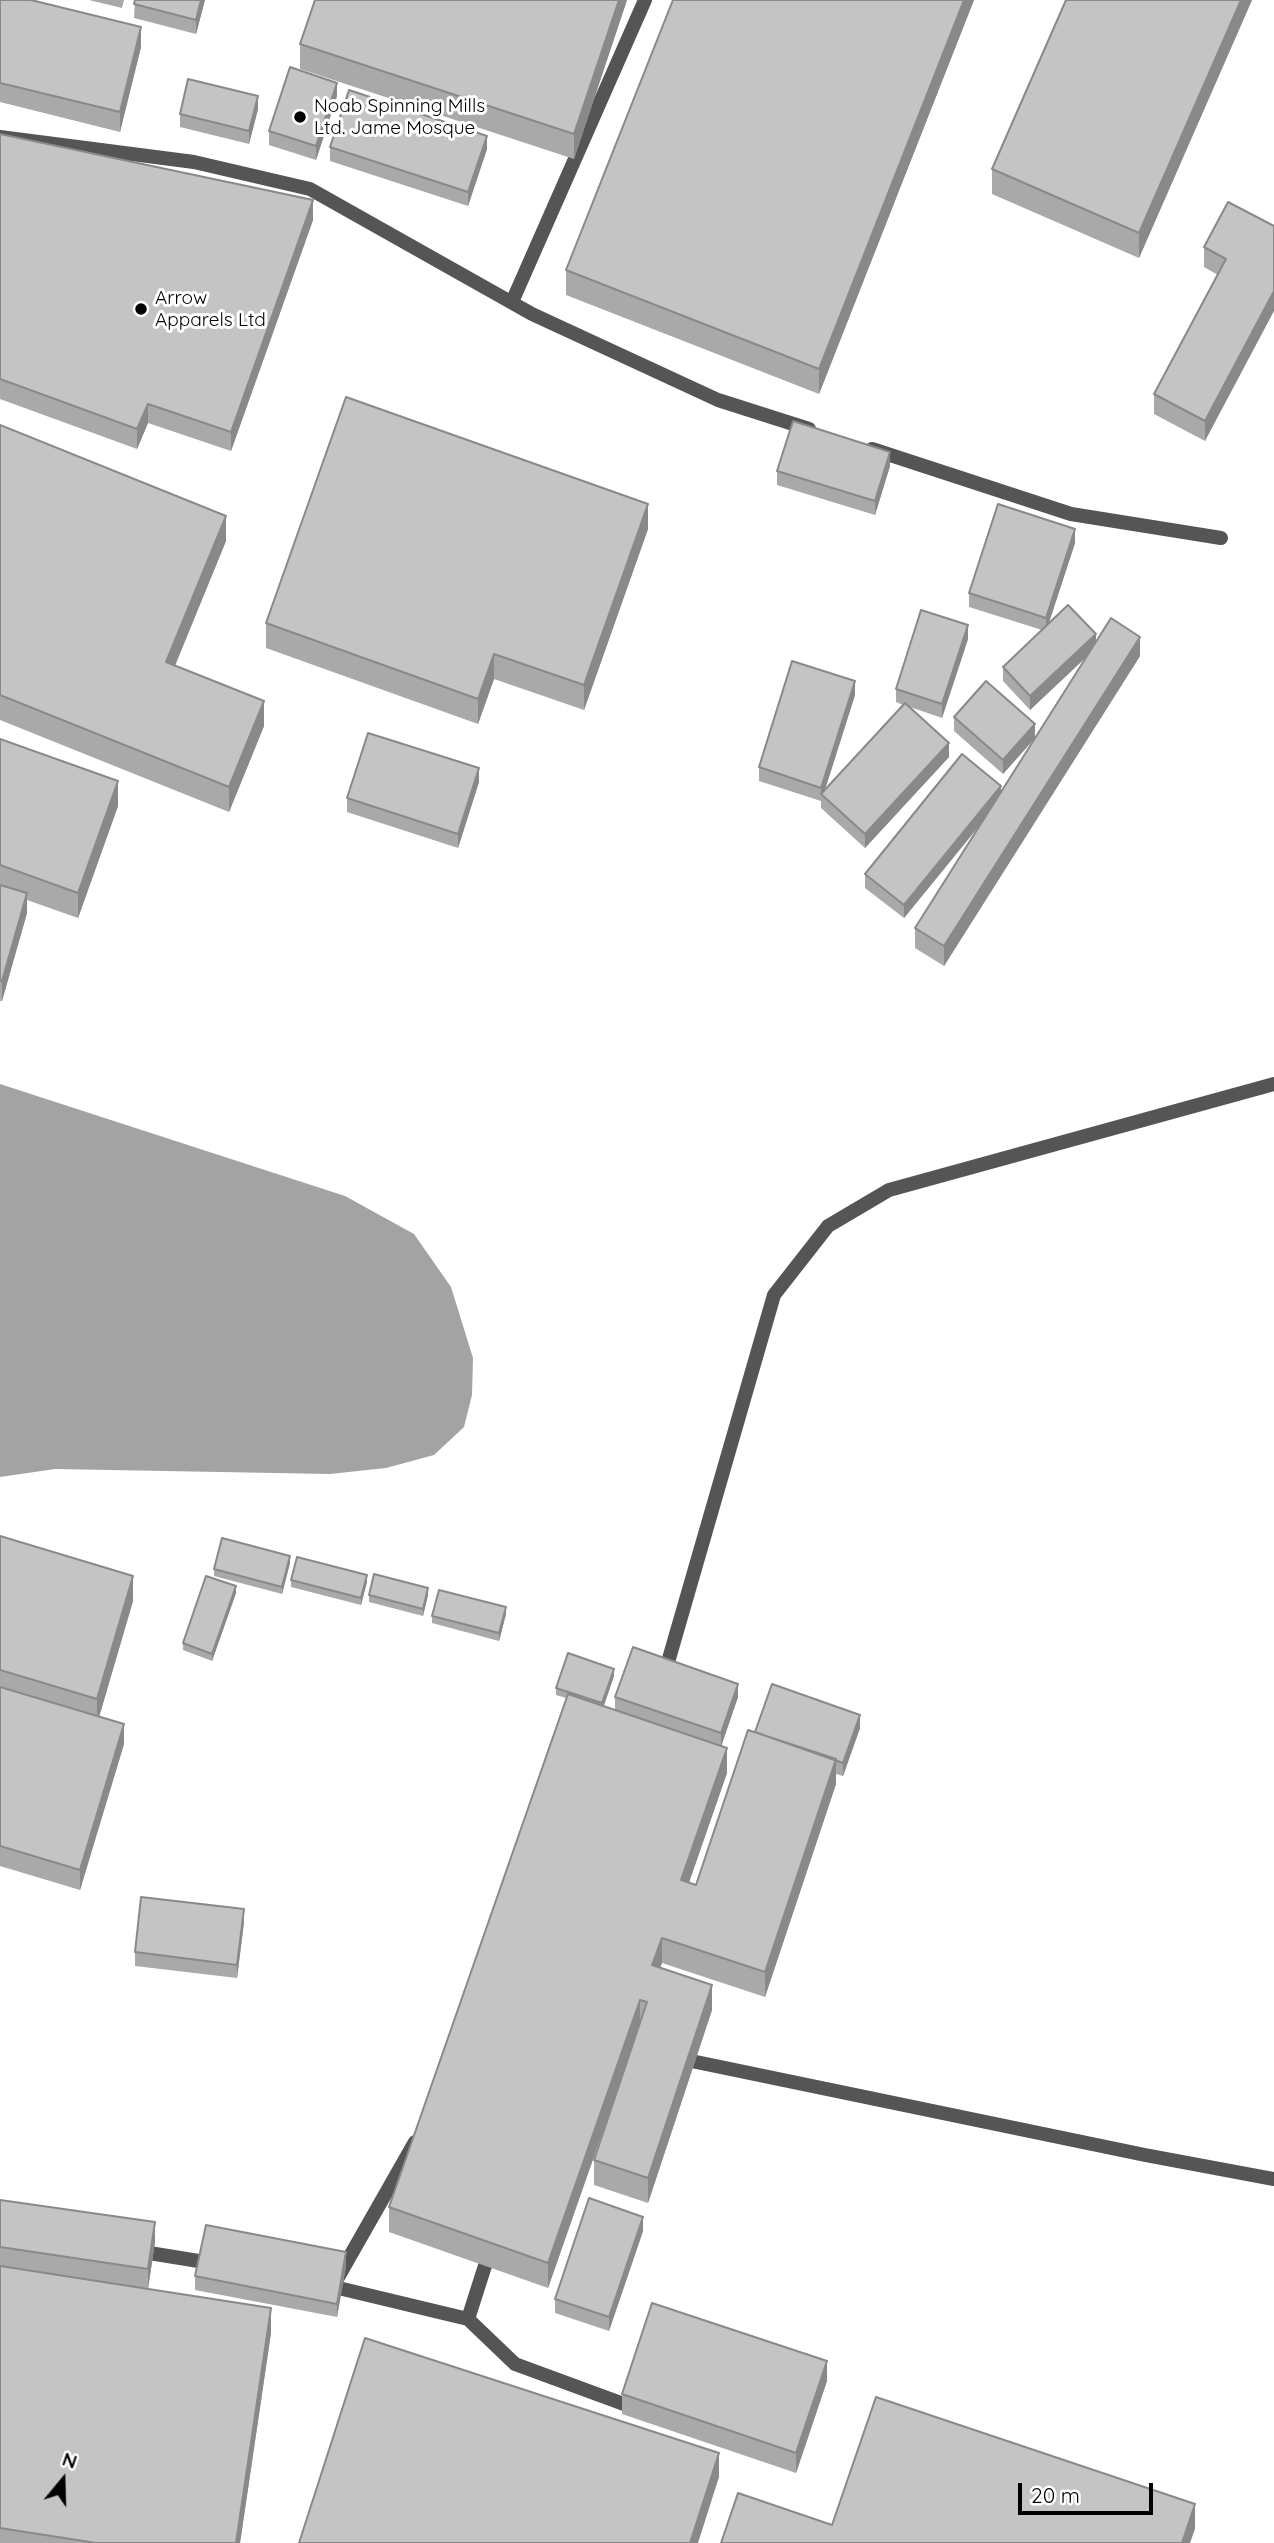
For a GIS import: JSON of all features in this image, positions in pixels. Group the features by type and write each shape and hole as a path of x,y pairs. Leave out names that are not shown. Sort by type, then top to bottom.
{"street":[{"path":"512,302 645,0"},
{"path":"0,136 194,162 310,189 532,314 718,400 822,433"},
{"path":"862,446 1071,514 1221,538"},
{"path":"661,1685 774,1294 828,1226 889,1190 1274,1084"},
{"path":"660,2055 1274,2179"},
{"path":"333,2287 420,2134"},
{"path":"468,2319 497,2227"},
{"path":"123,2249 229,2266"},
{"path":"307,2282 468,2319 514,2364 654,2415"}],"shaded area":[{"path":"0,1084 345,1196 414,1234 451,1287 473,1358 472,1395 464,1427 434,1455 386,1468 330,1474 55,1469 0,1477"}],"building":[{"path":"0,0 31,0 141,27 120,112 0,83"},
{"path":"135,0 201,0 196,20 134,4"},
{"path":"315,0 619,0 574,134 300,44"},
{"path":"673,0 964,0 819,369 566,270"},
{"path":"1066,0 1241,0 1139,233 992,169"},
{"path":"290,67 337,83 316,146 269,131"},
{"path":"188,79 258,96 249,131 180,114"},
{"path":"349,90 487,136 468,192 330,147"},
{"name":"Arrow Apparels Ltd","path":"0,134 313,200 231,432 148,404 137,429 0,379"},
{"path":"1228,202 1274,226 1274,291 1205,421 1154,394 1226,259 1204,247"},
{"path":"346,397 648,504 584,685 494,654 478,699 266,623"},
{"path":"793,421 890,452 875,501 777,471"},
{"path":"0,425 226,516 166,662 264,701 229,787 0,695"},
{"path":"998,504 1075,529 1046,618 969,593"},
{"path":"1068,605 1096,634 1030,696 1003,667"},
{"path":"921,610 968,625 942,704 896,689"},
{"path":"1111,618 1140,637 944,946 915,928"},
{"path":"792,661 855,681 821,788 759,767"},
{"path":"986,681 1035,724 1003,760 954,717"},
{"path":"905,703 949,743 865,834 821,794"},
{"path":"368,733 479,768 458,834 347,798"},
{"path":"0,739 118,781 78,893 0,865"},
{"path":"962,754 1001,786 904,905 865,874"},
{"path":"0,885 27,893 2,981 0,981"},
{"path":"0,1536 133,1576 97,1699 0,1670"},
{"path":"222,1538 290,1556 282,1587 214,1569"},
{"path":"297,1557 367,1575 361,1598 291,1580"},
{"path":"374,1574 428,1588 423,1609 369,1595"},
{"path":"206,1576 236,1586 212,1654 183,1643"},
{"path":"439,1590 506,1607 499,1633 432,1616"},
{"path":"633,1647 738,1684 721,1733 615,1697"},
{"path":"568,1653 614,1669 602,1703 556,1688"},
{"path":"772,1684 860,1715 843,1763 755,1732"},
{"path":"0,1687 124,1724 80,1870 0,1846"},
{"path":"568,1694 727,1748 681,1880 696,1885 748,1730 836,1759 765,1972 662,1938 652,1965 712,1985 648,2178 594,2160 647,2002 640,2000 548,2263 389,2207"},
{"path":"141,1897 244,1909 237,1965 135,1952"},
{"path":"589,2198 643,2217 609,2317 555,2299"},
{"path":"0,2200 155,2222 148,2269 0,2247"},
{"path":"206,2225 346,2252 337,2304 195,2276"},
{"path":"0,2266 271,2308 236,2543 96,2543 0,2528"},
{"path":"652,2303 827,2361 796,2453 622,2394"},
{"path":"365,2338 719,2453 690,2543 299,2543"},
{"path":"876,2397 1195,2504 1182,2543 721,2543 738,2493 832,2525"}],"place":[{"name":"Noab Spinning Mills Ltd. Jame Mosque","path":"300,117"},
{"name":"Arrow Apparels Ltd","path":"141,309"}]}
